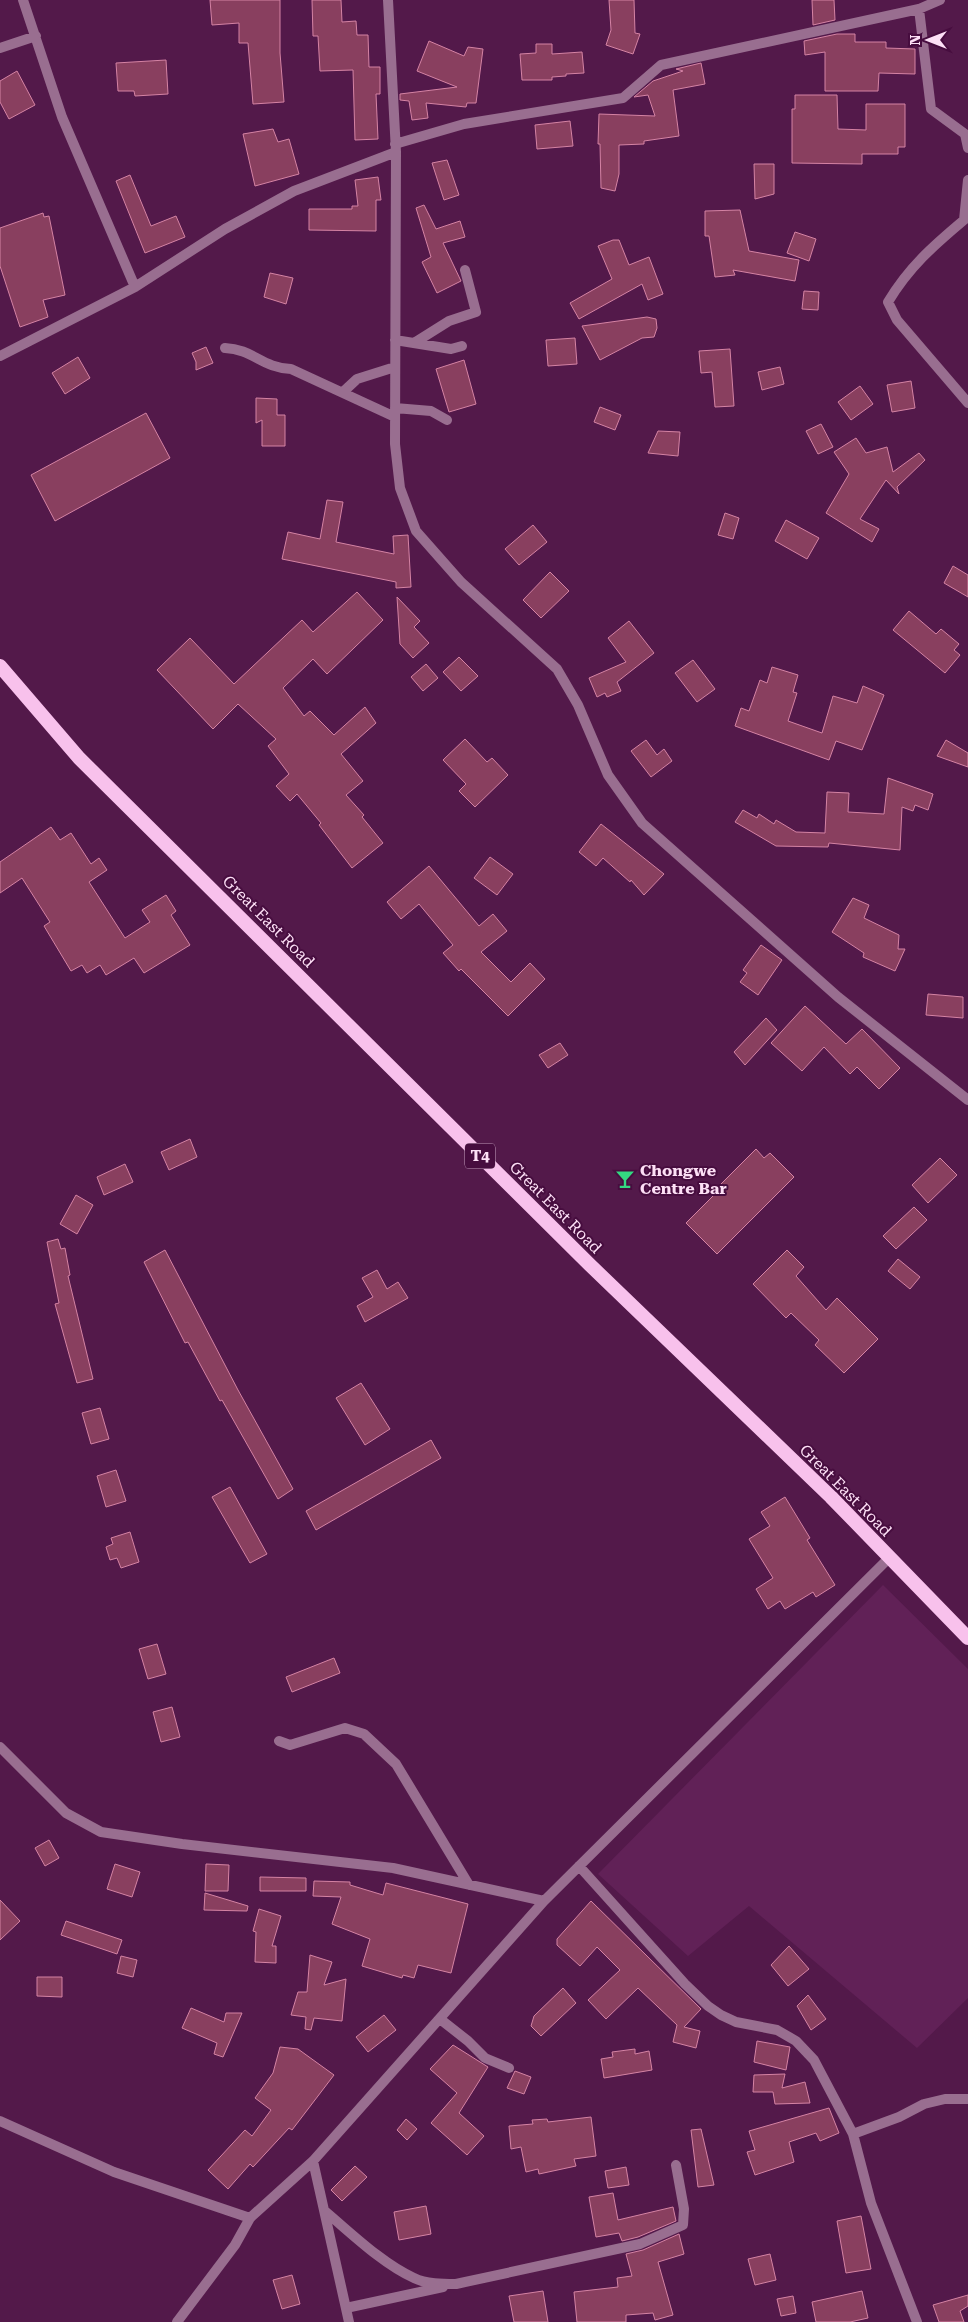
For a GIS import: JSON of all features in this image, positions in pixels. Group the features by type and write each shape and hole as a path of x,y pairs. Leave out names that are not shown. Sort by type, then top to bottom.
{"highway":[{"name":"Great East Road","path":"0,666 79,758 590,1265 831,1497 888,1559 968,1638"}],"street":[{"path":"23,0 62,116 135,287"},
{"path":"388,0 395,148 395,444 400,488 416,531 461,582 557,669 578,706 608,774 642,823 838,997 968,1100"},
{"path":"0,356 135,287 225,229 294,191 395,148 464,124 623,98 661,65 918,10 940,0"},
{"path":"918,10 931,109 965,134 968,148"},
{"path":"0,48 36,36"},
{"path":"968,180 964,220 930,249 904,277 888,302 897,320 968,404"},
{"path":"414,343 449,321 476,312 466,270"},
{"path":"395,340 451,349 462,346"},
{"path":"225,348 240,348 276,369 290,369 395,412 431,410 447,420"},
{"path":"343,392 357,380 395,367"},
{"path":"176,2322 235,2245 250,2218 313,2162 544,1901 888,1559"},
{"path":"279,1741 290,1745 345,1728 364,1734 396,1764 469,1885"},
{"path":"0,1747 66,1813 101,1832 182,1844 393,1868 544,1901"},
{"path":"579,1866 685,1984 708,2006 736,2022 777,2030 796,2040 814,2060 853,2134 871,2203 917,2322"},
{"path":"440,2019 468,2041 485,2058 509,2068"},
{"path":"853,2134 899,2117 924,2104 945,2099 968,2098"},
{"path":"0,2121 114,2172 250,2218"},
{"path":"313,2162 326,2212 349,2322"},
{"path":"346,2308 640,2244 683,2225 684,2208 676,2165"},
{"path":"326,2212 371,2250 414,2279 453,2284"}],"shaded area":[{"path":"883,1585 968,1669 968,1998 917,2048 749,1906 688,1956 598,1874"}],"building":[{"path":"210,0 280,0 280,53 284,102 253,104 248,43 239,43 239,23 212,25"},
{"path":"312,0 341,0 342,22 356,21 357,35 368,35 369,67 380,67 380,94 376,94 378,139 355,140 353,70 320,71 318,36 313,36"},
{"path":"609,0 634,0 635,33 640,34 633,54 606,45 611,30"},
{"path":"812,0 834,0 835,20 813,25"},
{"path":"837,34 855,34 855,42 886,42 886,48 915,49 915,74 879,73 878,91 825,91 825,52 805,55 804,41"},
{"path":"429,41 464,56 468,47 483,49 476,103 467,103 466,107 426,103 428,118 412,120 409,101 400,100 400,94 457,87 417,71"},
{"path":"536,44 552,44 552,54 582,52 584,73 552,77 552,80 522,80 520,54 536,53"},
{"path":"166,60 168,94 135,96 134,91 118,91 116,63"},
{"path":"701,63 705,84 673,90 679,136 644,141 644,144 619,145 619,174 615,191 601,188 600,144 598,144 599,114 655,116 648,95 634,97 653,81 683,71 676,69"},
{"path":"17,71 35,105 9,119 0,102 0,81"},
{"path":"795,95 837,95 838,129 866,130 866,104 905,104 905,147 898,147 898,154 862,154 862,164 792,163 792,109 795,109"},
{"path":"570,121 573,146 537,149 535,125"},
{"path":"273,129 278,142 289,139 299,174 255,186 243,134"},
{"path":"447,160 459,195 444,200 432,163"},
{"path":"754,164 774,164 774,194 755,199"},
{"path":"130,175 151,226 176,216 185,237 145,253 116,181"},
{"path":"378,177 381,200 376,200 376,231 309,230 309,209 352,209 352,206 358,206 355,180"},
{"path":"424,205 436,229 460,221 465,237 443,243 461,281 437,293 422,262 431,257 416,208"},
{"path":"740,210 749,251 799,260 795,281 733,270 735,275 715,277 709,236 705,236 705,211"},
{"path":"43,213 44,217 49,216 65,295 43,300 48,317 20,327 0,266 0,228"},
{"path":"795,232 816,239 809,261 787,253"},
{"path":"613,240 619,240 629,265 649,257 663,294 648,300 642,284 579,319 570,303 612,279 598,246"},
{"path":"270,273 293,278 286,304 264,297"},
{"path":"804,291 819,292 818,310 802,309"},
{"path":"647,317 656,319 657,328 654,337 642,338 600,360 582,326"},
{"path":"575,338 577,364 548,366 546,340"},
{"path":"206,347 213,363 196,370 196,362 192,353"},
{"path":"730,349 734,406 715,407 712,372 701,373 699,351"},
{"path":"78,357 90,378 65,394 52,373"},
{"path":"464,360 476,404 449,412 436,369"},
{"path":"780,367 784,384 762,390 758,372"},
{"path":"911,381 915,408 892,412 887,385"},
{"path":"860,386 873,404 851,420 838,402"},
{"path":"256,398 277,399 277,415 285,415 285,446 262,446 262,420 256,423"},
{"path":"600,407 621,415 615,430 594,422"},
{"path":"146,413 170,458 55,521 31,475"},
{"path":"821,424 833,447 818,454 806,431"},
{"path":"658,431 680,432 678,456 648,453"},
{"path":"856,438 866,453 887,447 893,472 919,453 925,460 897,487 899,494 886,480 860,519 879,529 872,542 826,513 849,474 834,452"},
{"path":"327,500 343,502 336,542 394,554 393,536 408,535 411,587 396,588 396,582 282,559 288,532 320,539"},
{"path":"725,513 739,518 733,539 718,535"},
{"path":"786,520 819,538 807,559 775,541"},
{"path":"533,525 547,542 519,565 505,549"},
{"path":"953,566 968,575 968,597 944,583"},
{"path":"550,572 569,591 541,618 523,600"},
{"path":"357,592 383,620 327,674 313,659 283,688 304,716 310,711 334,735 365,707 376,723 341,754 363,781 346,795 364,815 362,817 383,843 352,868 319,825 321,823 297,794 290,801 276,786 289,774 268,746 276,739 238,704 213,729 157,670 190,638 234,684 302,620 313,632"},
{"path":"397,597 420,621 414,627 429,643 413,658 400,644"},
{"path":"909,611 936,634 941,629 959,644 954,650 960,655 945,673 893,630"},
{"path":"629,621 654,653 617,682 621,691 607,697 605,693 597,697 589,678 626,662 608,638"},
{"path":"459,657 478,676 461,691 443,672"},
{"path":"693,660 715,689 697,702 675,673"},
{"path":"426,664 438,678 423,691 411,677"},
{"path":"772,667 798,675 793,692 797,693 788,721 822,733 833,696 857,703 863,686 884,695 862,750 836,741 829,760 735,726 741,708 749,711 760,680 767,683"},
{"path":"465,739 487,762 492,758 508,775 475,807 459,791 466,784 443,760"},
{"path":"646,740 657,755 664,749 672,761 651,777 631,751"},
{"path":"946,740 968,753 968,767 937,756"},
{"path":"888,778 933,794 928,810 915,805 913,811 902,807 900,850 829,843 828,847 776,846 735,822 743,810 757,818 759,814 774,824 776,820 796,832 825,833 827,792 849,793 848,812 884,814"},
{"path":"601,824 664,874 644,895 631,880 630,882 603,858 596,866 579,852"},
{"path":"51,827 60,840 71,833 91,864 99,858 107,870 89,882 125,938 150,922 142,910 166,895 176,911 171,915 190,945 144,973 134,958 106,975 100,965 87,973 82,965 71,971 44,926 50,922 22,878 0,893 0,862"},
{"path":"490,857 513,874 497,895 474,878"},
{"path":"429,866 479,926 493,914 507,931 481,952 511,982 530,963 545,979 508,1016 461,969 459,971 443,953 453,945 419,904 401,919 387,902"},
{"path":"853,898 869,905 864,918 899,935 898,949 905,949 895,971 863,957 864,953 832,932"},
{"path":"761,945 782,960 758,995 740,982 747,973 743,970"},
{"path":"928,994 963,997 963,1018 926,1015"},
{"path":"805,1006 846,1044 862,1029 900,1068 879,1089 857,1067 850,1074 824,1047 802,1071 771,1043"},
{"path":"766,1018 777,1030 745,1065 734,1052"},
{"path":"560,1043 568,1055 548,1068 539,1055"},
{"path":"190,1139 197,1157 169,1170 161,1152"},
{"path":"756,1149 764,1158 770,1153 794,1177 717,1254 686,1223"},
{"path":"940,1158 957,1175 928,1203 912,1185"},
{"path":"125,1164 133,1182 104,1195 97,1177"},
{"path":"76,1195 93,1205 77,1234 60,1224"},
{"path":"914,1207 927,1220 896,1249 883,1236"},
{"path":"58,1239 61,1249 65,1248 70,1275 68,1276 93,1379 77,1383 55,1304 59,1303 47,1242"},
{"path":"165,1250 238,1390 293,1489 278,1499 222,1400 220,1401 188,1342 185,1343 144,1262"},
{"path":"787,1250 804,1267 796,1276 826,1310 837,1298 878,1339 844,1373 815,1345 819,1340 791,1313 786,1318 753,1284"},
{"path":"898,1259 920,1277 910,1289 888,1271"},
{"path":"377,1270 387,1289 398,1282 408,1298 365,1322 357,1306 373,1297 362,1278"},
{"path":"361,1383 390,1429 365,1445 336,1398"},
{"path":"100,1408 109,1439 91,1444 82,1413"},
{"path":"431,1440 441,1458 316,1530 306,1511"},
{"path":"116,1470 126,1501 106,1507 97,1476"},
{"path":"230,1487 267,1554 250,1563 212,1497"},
{"path":"785,1497 810,1538 807,1540 835,1585 816,1597 813,1592 785,1609 780,1601 768,1609 756,1589 773,1578 749,1539 770,1526 761,1512"},
{"path":"130,1532 139,1562 121,1568 117,1558 110,1560 106,1547 113,1544 111,1538"},
{"path":"157,1644 166,1674 148,1679 139,1649"},
{"path":"334,1658 340,1673 292,1692 286,1677"},
{"path":"172,1707 180,1737 161,1742 153,1712"},
{"path":"49,1840 59,1858 45,1866 35,1848"},
{"path":"115,1864 140,1872 132,1897 107,1889"},
{"path":"206,1864 229,1865 228,1891 205,1891"},
{"path":"260,1877 306,1878 306,1891 260,1891"},
{"path":"314,1881 350,1882 350,1885 383,1895 386,1883 468,1904 451,1973 418,1965 414,1978 403,1975 402,1978 362,1966 370,1939 332,1924 341,1897 313,1896"},
{"path":"205,1893 248,1906 247,1911 204,1910"},
{"path":"0,1900 20,1921 0,1940"},
{"path":"591,1901 701,2009 684,2027 700,2031 696,2048 673,2042 677,2025 638,1988 606,2019 588,2000 620,1970 597,1947 580,1966 557,1945 557,1939"},
{"path":"259,1909 281,1916 272,1946 276,1946 276,1963 255,1962 256,1932 253,1931"},
{"path":"66,1921 122,1940 117,1954 61,1935"},
{"path":"789,1946 809,1969 788,1986 771,1965"},
{"path":"310,1955 332,1962 324,1985 346,1979 342,2021 314,2018 311,2030 305,2029 306,2017 291,2015 298,1992 307,1992"},
{"path":"121,1956 137,1960 133,1977 117,1973"},
{"path":"37,1977 62,1977 62,1997 37,1996"},
{"path":"563,1988 576,2003 541,2036 531,2026 534,2016"},
{"path":"808,1995 826,2019 811,2030 797,2006"},
{"path":"191,2008 224,2022 226,2013 242,2013 223,2057 214,2054 217,2043 182,2028"},
{"path":"384,2015 396,2030 368,2052 356,2037"},
{"path":"757,2041 790,2047 786,2070 754,2062"},
{"path":"453,2045 488,2067 459,2113 484,2136 467,2155 431,2123 457,2093 430,2069"},
{"path":"280,2047 298,2049 334,2075 292,2130 289,2128 253,2167 250,2164 228,2189 208,2170 245,2130 252,2136 271,2110 255,2098 273,2073"},
{"path":"635,2049 635,2054 649,2051 652,2070 604,2078 601,2059 613,2057 612,2052"},
{"path":"515,2071 531,2077 524,2094 507,2088"},
{"path":"785,2074 782,2088 805,2082 810,2103 775,2104 773,2092 753,2092 754,2075"},
{"path":"829,2108 839,2133 820,2141 816,2133 789,2142 794,2162 755,2175 747,2152 755,2150 749,2131"},
{"path":"591,2117 596,2156 574,2159 576,2166 539,2174 538,2169 526,2172 521,2147 511,2149 509,2126 533,2124 532,2120 547,2119 548,2122"},
{"path":"406,2119 417,2129 407,2140 397,2130"},
{"path":"701,2129 714,2185 698,2187 691,2130"},
{"path":"355,2166 367,2177 342,2201 331,2190"},
{"path":"626,2167 629,2185 608,2188 605,2171"},
{"path":"613,2193 618,2220 673,2207 676,2221 638,2237 622,2241 619,2233 596,2237 589,2197"},
{"path":"426,2206 431,2234 399,2240 394,2212"},
{"path":"861,2216 871,2269 846,2273 837,2221"},
{"path":"679,2234 684,2254 658,2262 673,2315 655,2320 653,2313 626,2315 626,2322 577,2322 574,2292 618,2287 617,2278 632,2276 626,2254 643,2250"},
{"path":"770,2254 776,2280 755,2285 748,2259"},
{"path":"292,2275 300,2304 282,2309 273,2280"},
{"path":"543,2291 548,2322 514,2322 509,2296"},
{"path":"862,2291 868,2318 850,2322 816,2322 812,2302"},
{"path":"968,2295 968,2306 960,2311 964,2322 939,2322 933,2305"},
{"path":"793,2296 796,2313 781,2316 777,2299"}],"place":[{"name":"Chongwe Centre Bar","path":"625,1179"}]}
